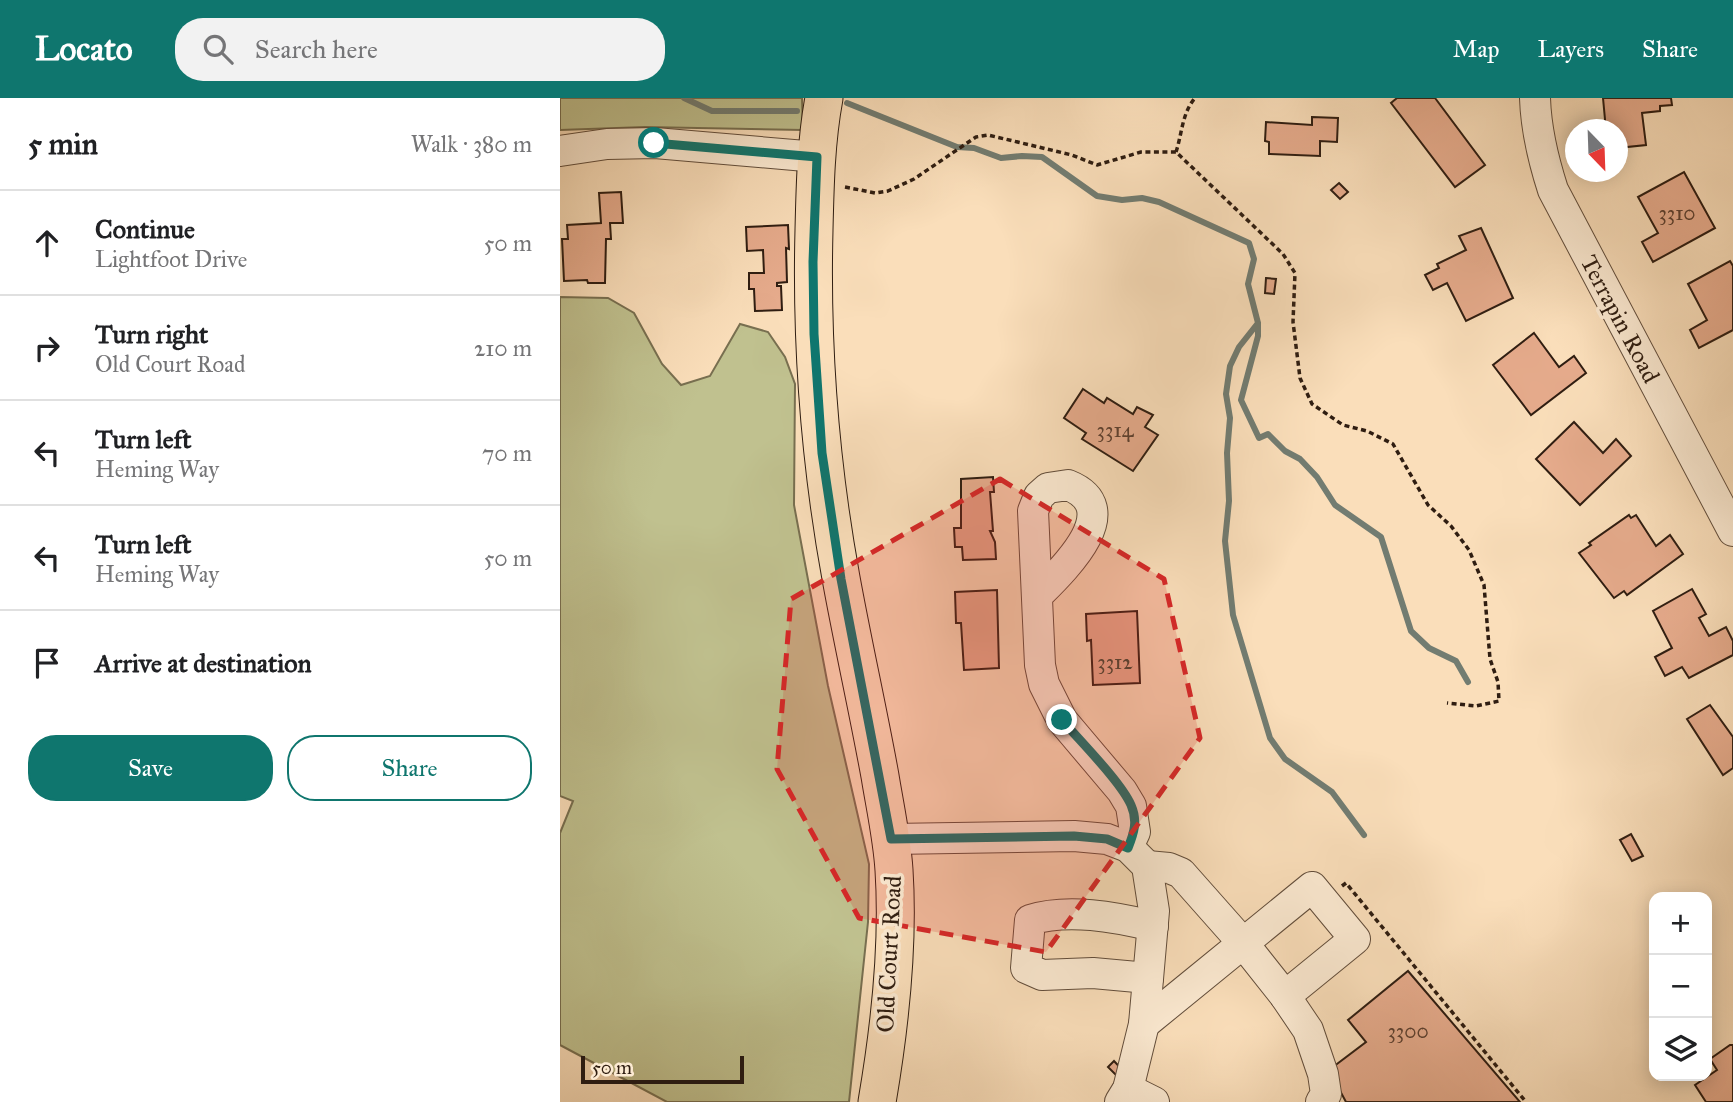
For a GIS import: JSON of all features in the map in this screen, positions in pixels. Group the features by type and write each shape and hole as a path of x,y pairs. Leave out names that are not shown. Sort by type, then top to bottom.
{"main road":[{"name":"Old Court Road","path":"824,98 817,157 813,262 814,334 822,453 841,579 891,839 895,899 892,983 877,1102"}],"street":[{"name":"Terrapin Road","path":"1535,98 1542,157 1553,190 1733,531"},
{"path":"560,152 607,144 654,143 817,157"},
{"path":"1037,596 1040,665 1044,684 1062,720 1122,791 1131,806 1138,857 1154,911 1134,1098"},
{"path":"891,839 1074,836 1107,839 1138,857 1181,873 1243,943 1308,1030 1323,1074 1326,1094 1321,1102"},
{"path":"1144,1024 1312,887 1355,939 1285,996"},
{"path":"1148,978 1093,973 1042,975 1026,968 1027,947 1030,920 1049,914 1127,920 1153,926"}],"path":[{"path":"1176,152 1183,121 1195,98"},
{"path":"840,185 875,193 888,191 914,179 976,137 988,135 1072,155 1097,165 1142,152 1176,152 1283,254 1295,273 1293,322 1300,378 1312,404 1343,425 1367,431 1393,444 1428,505 1451,526 1469,550 1484,585 1490,659 1498,682 1499,701 1476,706 1447,703"},
{"path":"1324,901 1346,883 1526,1102"}],"highlighted area":[{"path":"1000,479 1164,579 1200,738 1046,952 859,918 777,769 791,599"}],"green space":[{"path":"560,98 802,98 803,130 645,127 560,130"},
{"path":"560,297 608,298 634,313 662,364 681,385 710,376 740,324 768,332 785,357 795,384 794,505 828,686 869,864 868,922 849,1102 667,1102 560,1045 560,833 573,801 560,796"}],"building":[{"path":"1397,98 1435,98 1485,165 1455,187 1391,103"},
{"path":"1603,98 1671,98 1672,105 1660,106 1660,111 1642,113 1646,145 1628,147 1628,119 1605,119"},
{"path":"1312,117 1338,118 1337,142 1320,141 1320,156 1269,154 1269,142 1265,141 1266,122 1312,125"},
{"path":"1684,172 1715,228 1653,262 1642,242 1658,233 1638,197"},
{"path":"1339,183 1348,192 1340,199 1331,190"},
{"path":"621,192 623,223 610,223 611,239 606,239 605,283 588,283 587,280 564,281 562,239 568,239 567,225 601,223 599,193"},
{"path":"788,225 787,282 777,283 777,286 781,286 782,310 755,311 754,289 749,289 749,273 764,273 763,250 747,251 746,227"},
{"path":"1481,228 1513,298 1466,321 1447,283 1433,290 1425,275 1439,268 1437,264 1466,250 1459,236"},
{"path":"1730,261 1733,266 1733,330 1699,348 1690,330 1707,320 1688,284"},
{"path":"1266,278 1276,279 1274,294 1265,293"},
{"path":"1534,333 1559,367 1574,356 1586,373 1531,415 1493,365"},
{"path":"1083,389 1104,403 1107,398 1133,414 1137,407 1153,415 1145,427 1158,435 1133,471 1082,439 1086,433 1064,418"},
{"path":"1574,422 1603,453 1616,439 1631,456 1580,505 1536,459"},
{"path":"993,477 994,492 990,492 993,531 990,531 995,542 996,559 963,560 962,547 955,547 954,528 961,528 961,479"},
{"path":"1629,515 1631,518 1636,515 1656,546 1670,535 1683,554 1627,595 1624,591 1614,598 1579,553"},
{"path":"1692,589 1706,614 1699,618 1709,636 1726,627 1733,641 1733,655 1689,678 1682,667 1665,676 1655,657 1672,648 1653,611"},
{"path":"997,590 999,668 964,670 961,623 956,623 955,592"},
{"path":"1137,611 1140,683 1093,685 1091,640 1087,641 1086,614"},
{"path":"1710,705 1733,737 1733,768 1723,775 1687,719"},
{"path":"1631,834 1643,856 1632,861 1620,840"},
{"path":"1408,971 1520,1102 1346,1102 1329,1070 1366,1042 1348,1020"},
{"path":"1733,1045 1733,1102 1706,1102 1695,1085 1701,1081 1712,1081 1712,1073 1717,1070 1712,1058"},
{"path":"1114,1061 1128,1076 1122,1081 1108,1067"}],"waterway":[{"path":"684,98 712,111 797,111"},
{"path":"847,103 957,147 974,148 1001,158 1042,157 1097,196 1122,200 1142,198 1159,202 1249,243 1254,259 1248,284 1258,323 1239,347 1230,366 1226,394 1230,418 1227,453 1229,501 1225,541 1233,615 1270,738 1285,759 1332,792 1364,835"},
{"path":"1258,324 1258,336 1241,400 1259,438 1268,434 1285,451 1300,459 1317,477 1335,505 1381,537 1411,631 1429,648 1456,661 1468,682"}],"route":[{"path":"654,143 817,157 813,262 814,334 822,453 841,579 891,839 1074,836 1107,839 1128,848 1135,832 1131,806 1122,791 1062,720"}]}
